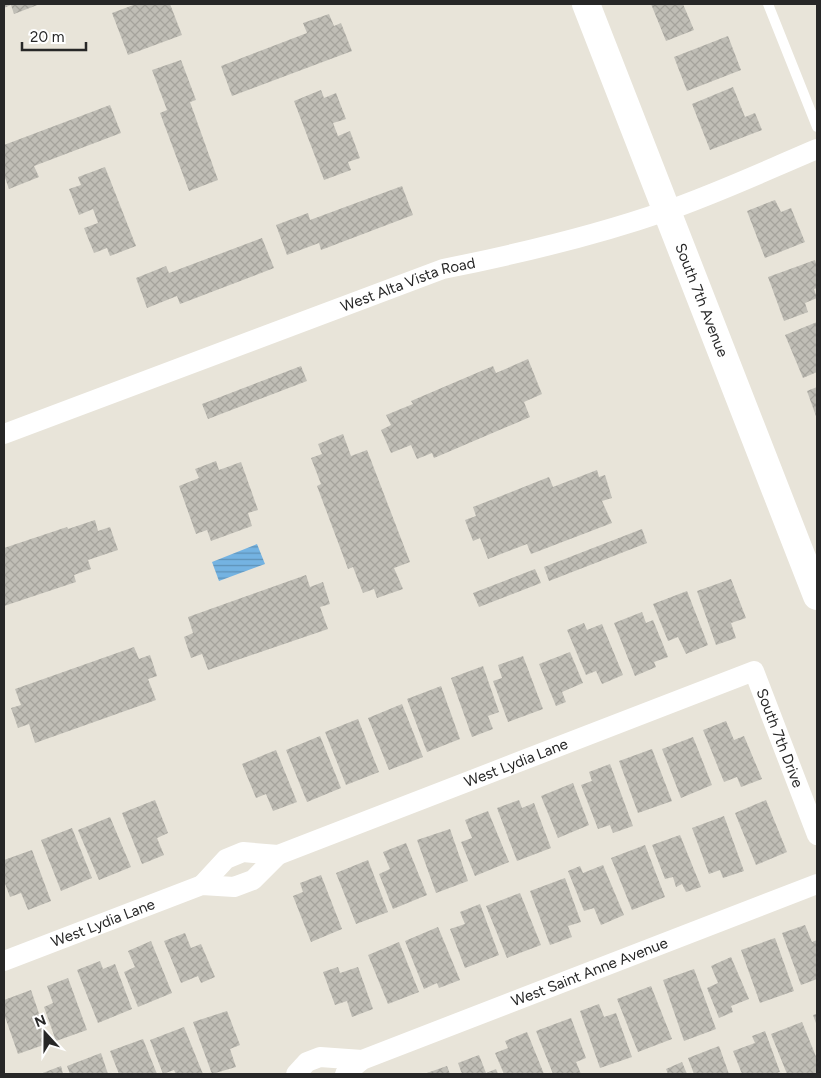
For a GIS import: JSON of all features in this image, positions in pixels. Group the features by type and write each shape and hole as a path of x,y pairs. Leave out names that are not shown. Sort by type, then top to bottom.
{"main road":[{"name":"South 7th Avenue","path":"586,4 817,596"}],"street":[{"name":"West Alta Vista Road","path":"4,434 443,269 483,261 610,229 703,197 817,149"},
{"name":"South 7th Drive","path":"754,671 817,835"},
{"name":"West Lydia Lane","path":"4,961 202,885 234,887 253,880 278,855 754,671"},
{"name":"West Lydia Lane","path":"202,885 226,859 243,852 278,855"},
{"name":"West Saint Anne Avenue","path":"345,1074 362,1060 817,884"},
{"name":"West Saint Anne Avenue","path":"296,1074 307,1062 320,1057 362,1060"}],"lane":[{"path":"768,4 817,127"}],"water":[{"path":"257,544 265,564 219,581 212,562"}],"building":[{"path":"4,4 40,4 14,14 11,5 4,8"},
{"path":"136,4 170,4 182,35 128,55 112,13"},
{"path":"651,4 683,4 694,30 666,41"},
{"path":"329,14 334,26 341,23 352,51 232,96 221,66 307,33 303,23"},
{"path":"728,36 741,70 687,91 674,57"},
{"path":"181,60 196,100 190,102 218,180 189,191 160,113 167,110 152,70"},
{"path":"733,87 745,117 755,113 762,130 710,150 692,104"},
{"path":"321,90 324,98 336,93 346,119 333,123 338,136 350,131 360,158 348,162 351,170 324,180 294,101"},
{"path":"110,105 121,133 34,166 39,177 9,189 4,175 4,145"},
{"path":"105,167 136,246 110,256 107,248 94,253 84,228 98,223 93,209 79,215 69,189 81,185 78,177"},
{"path":"402,186 413,215 321,250 319,243 287,255 276,225 308,213 310,220"},
{"path":"775,200 781,212 791,208 805,242 765,258 747,211"},
{"path":"262,238 274,268 180,304 177,296 147,308 136,278 166,266 169,273"},
{"path":"815,260 817,266 817,288 814,289 817,298 805,303 808,312 784,321 768,277"},
{"path":"817,322 817,372 803,378 785,335"},
{"path":"528,359 542,394 524,402 530,417 434,458 432,453 417,459 411,445 391,453 381,430 391,425 386,415 413,404 411,401 493,366 496,373"},
{"path":"301,366 307,381 208,419 202,404"},
{"path":"817,387 817,419 807,391"},
{"path":"343,434 351,456 367,450 410,562 394,568 403,589 377,598 374,589 363,593 353,567 348,569 317,486 321,484 311,458 322,454 318,444"},
{"path":"216,461 219,470 241,462 258,510 248,513 252,526 211,541 207,530 196,534 179,486 199,478 195,469"},
{"path":"597,470 599,477 605,475 612,498 602,501 612,523 531,554 527,544 488,559 480,538 473,541 465,520 476,516 473,507 549,477 553,487"},
{"path":"95,520 98,531 110,527 118,550 88,560 91,569 74,575 76,582 4,606 4,548 67,527 68,529"},
{"path":"642,529 647,543 549,581 544,567"},
{"path":"535,569 541,583 479,607 473,593"},
{"path":"306,575 310,587 323,582 330,604 320,607 328,629 208,670 202,654 191,658 184,637 193,633 188,617"},
{"path":"731,579 746,618 731,623 736,638 716,645 697,591"},
{"path":"687,591 708,645 686,654 678,637 668,641 653,604"},
{"path":"642,612 646,623 653,620 668,657 654,662 656,667 635,676 614,623"},
{"path":"584,623 587,630 602,624 623,675 602,684 596,671 586,675 567,630"},
{"path":"134,647 139,659 150,655 157,676 148,679 156,700 35,743 29,724 18,728 11,708 21,705 15,689"},
{"path":"570,652 583,683 562,692 566,702 556,706 539,664"},
{"path":"523,656 543,709 508,722 493,681 502,678 498,665"},
{"path":"483,666 499,712 488,716 493,729 472,737 451,678"},
{"path":"441,686 460,739 427,752 407,699"},
{"path":"402,704 423,757 389,770 368,718"},
{"path":"358,719 379,772 346,785 325,732"},
{"path":"726,721 734,740 744,736 762,779 741,787 737,777 724,782 703,730"},
{"path":"320,736 341,788 307,802 286,750"},
{"path":"693,737 712,785 681,798 662,749"},
{"path":"652,749 672,801 638,813 619,761"},
{"path":"276,750 297,802 273,811 266,794 256,798 242,764"},
{"path":"610,764 633,826 613,833 610,825 598,829 581,785 592,781 589,772"},
{"path":"573,783 589,825 558,838 541,796"},
{"path":"155,800 168,833 157,838 164,855 142,864 122,813"},
{"path":"519,800 522,808 534,803 551,848 517,861 497,808"},
{"path":"766,800 787,852 756,865 735,813"},
{"path":"488,811 509,862 475,876 461,842 472,838 465,820"},
{"path":"724,816 744,871 723,878 720,870 709,874 692,828"},
{"path":"110,817 131,867 99,880 78,830"},
{"path":"72,828 92,878 61,891 41,840"},
{"path":"450,829 468,881 436,893 417,840"},
{"path":"680,835 701,887 686,892 682,884 676,887 673,877 665,879 652,845"},
{"path":"406,843 427,895 393,909 379,874 390,869 383,852"},
{"path":"645,845 665,897 632,910 611,858"},
{"path":"32,850 51,901 28,910 21,893 10,897 4,881 4,860"},
{"path":"368,860 388,912 356,924 336,873"},
{"path":"603,865 624,915 601,925 594,908 584,911 568,871 580,866 583,873"},
{"path":"321,875 342,929 311,942 293,896 303,892 300,883"},
{"path":"565,878 581,922 568,926 572,937 550,945 530,891"},
{"path":"520,893 541,945 507,958 486,906"},
{"path":"480,904 499,955 465,968 450,929 465,924 460,912"},
{"path":"805,925 812,942 817,940 817,979 801,985 782,933"},
{"path":"438,927 460,980 439,988 437,983 424,989 405,941"},
{"path":"185,933 191,948 201,944 215,977 201,983 198,976 181,983 164,941"},
{"path":"775,938 794,991 760,1003 741,950"},
{"path":"151,941 172,993 138,1007 124,972 135,967 128,951"},
{"path":"399,942 419,992 388,1004 368,955"},
{"path":"731,957 749,999 731,1006 733,1012 719,1018 707,988 718,983 711,966"},
{"path":"100,961 103,969 115,964 132,1009 98,1023 77,970"},
{"path":"338,967 340,973 358,967 373,1009 352,1017 347,1001 335,1005 323,972"},
{"path":"694,969 716,1029 684,1041 663,980"},
{"path":"68,978 87,1030 56,1041 44,1007 53,1003 47,986"},
{"path":"651,986 672,1039 638,1052 617,999"},
{"path":"31,990 49,1043 18,1054 4,1014 4,1000"},
{"path":"599,1004 604,1017 616,1013 632,1057 600,1068 580,1011"},
{"path":"227,1011 240,1045 230,1049 236,1067 212,1074 193,1022"},
{"path":"817,1014 817,1026 813,1015"},
{"path":"571,1018 586,1058 576,1062 581,1074 553,1074 536,1031"},
{"path":"802,1022 817,1059 817,1074 787,1074 771,1034"},
{"path":"184,1027 203,1074 176,1074 174,1070 163,1074 150,1040"},
{"path":"765,1031 780,1072 774,1074 742,1074 733,1051 755,1043 752,1036"},
{"path":"527,1032 544,1074 504,1074 495,1053 508,1048 505,1041"},
{"path":"143,1039 157,1074 119,1074 110,1051"},
{"path":"719,1046 729,1074 694,1074 688,1058"},
{"path":"101,1053 108,1074 70,1074 67,1066"},
{"path":"479,1055 486,1073 496,1069 498,1074 462,1074 458,1063"},
{"path":"682,1062 687,1074 668,1074 666,1069"},
{"path":"61,1066 63,1074 40,1074"},
{"path":"447,1066 450,1074 424,1074"}]}
